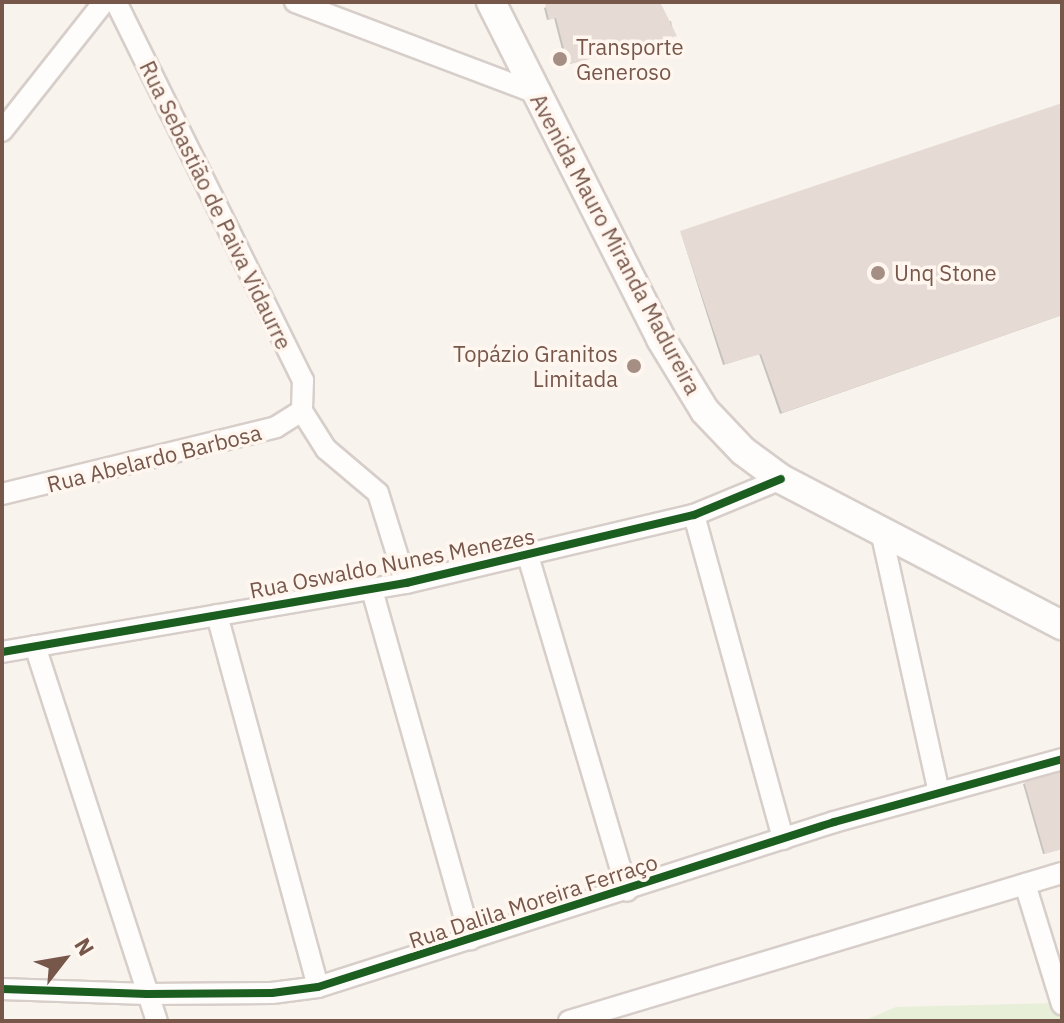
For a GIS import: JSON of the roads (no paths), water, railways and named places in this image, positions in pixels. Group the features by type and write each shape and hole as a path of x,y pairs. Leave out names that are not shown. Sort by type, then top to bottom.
{"main road":[{"name":"Avenida Mauro Miranda Madureira","path":"492,4 661,339 705,411 743,451 781,479 1062,625"}],"street":[{"path":"2,131 104,2"},
{"name":"Rua Sebastião de Paiva Vidaurre","path":"116,2 303,380 302,411"},
{"path":"295,2 536,93"},
{"path":"302,411 326,449 378,493 406,583"},
{"name":"Rua Abelardo Barbosa","path":"2,494 276,427 302,411"},
{"name":"Rua Oswaldo Nunes Menezes","path":"2,652 372,590 528,556 694,515 781,479"},
{"path":"694,515 783,839"},
{"path":"881,531 939,793"},
{"path":"528,556 627,891"},
{"path":"372,590 471,939"},
{"path":"217,615 318,987"},
{"path":"35,646 157,1021"},
{"name":"Rua Dalila Moreira Ferraço","path":"2,989 147,994 272,993 318,987 783,839 1062,759"},
{"path":"569,1021 1062,873"},
{"path":"1025,884 1062,1004"}],"place":[{"name":"Transporte Generoso","path":"560,59"},
{"name":"Unq Stone","path":"878,273"},
{"name":"Topázio Granitos Limitada","path":"634,366"}]}
